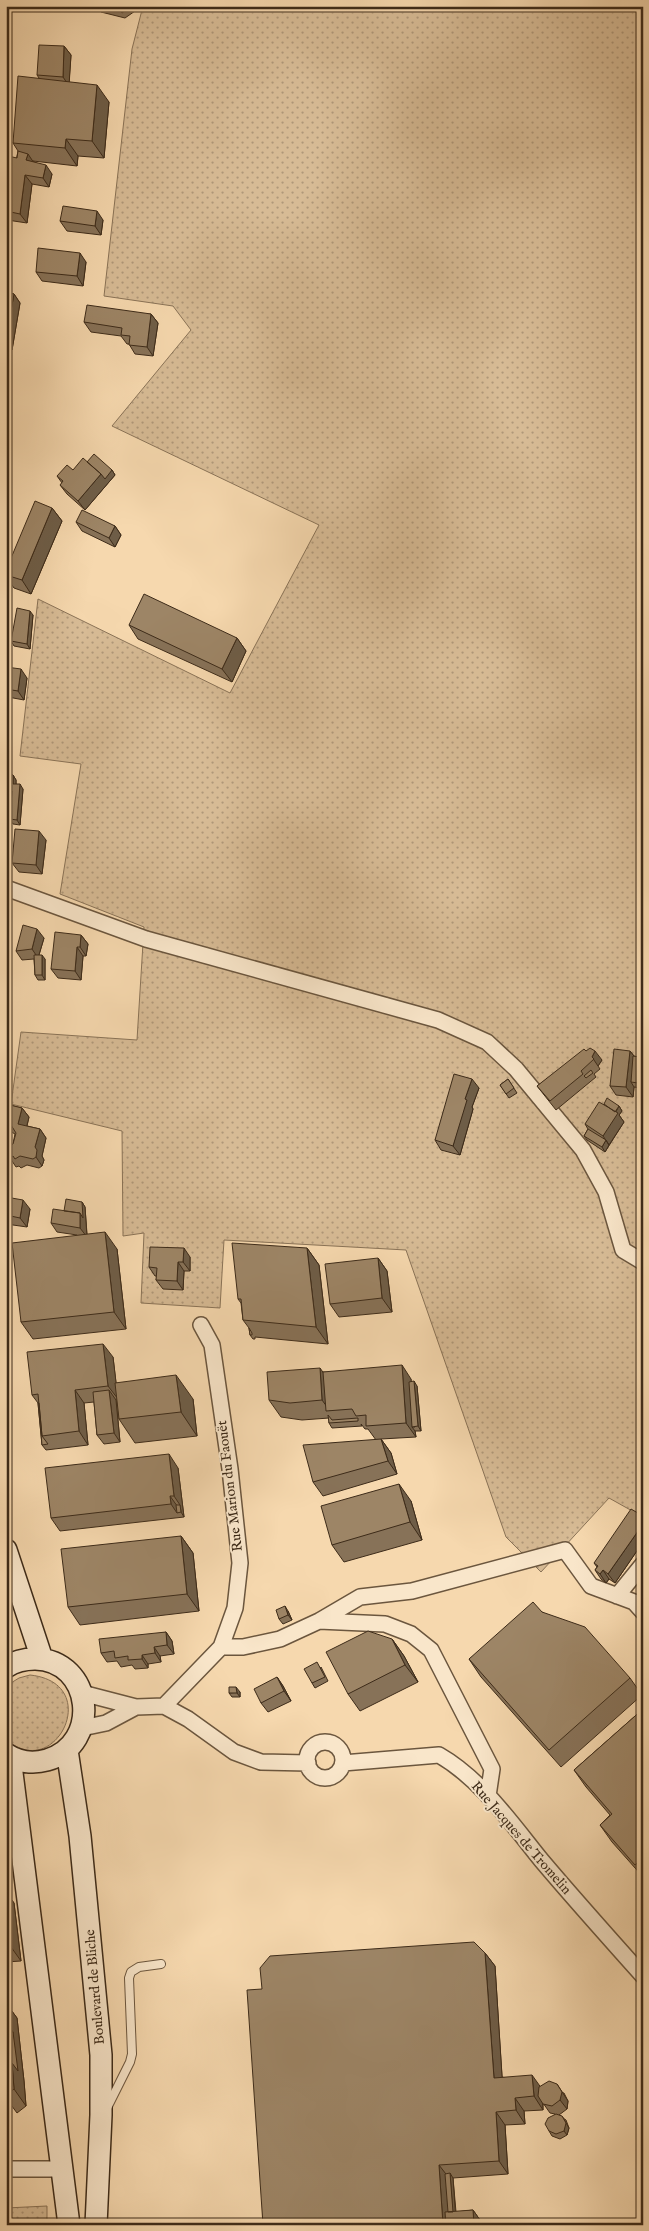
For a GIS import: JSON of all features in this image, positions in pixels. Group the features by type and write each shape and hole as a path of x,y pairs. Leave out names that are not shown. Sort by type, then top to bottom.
{"main road":[{"path":"6,1550 42,1659"},
{"path":"6,1667 26,1659 42,1659 55,1663 76,1681 82,1693 85,1710 82,1728 76,1740 67,1750 54,1758 39,1762 24,1762 8,1755"},
{"name":"Boulevard de Bliche","path":"67,1750 80,1836 101,2055 101,2116 96,2225"},
{"path":"8,1755 69,2225"}],"street":[{"path":"6,888 146,939 438,1020 488,1042 516,1070 583,1150 606,1192 623,1250 643,1262"},
{"name":"Rue Marion du Faouët","path":"164,1706 221,1648 235,1608 240,1563 230,1469 212,1345 201,1325"},
{"path":"221,1648 243,1647 280,1639 319,1621 360,1597 412,1591 565,1550 591,1586 634,1602 643,1612"},
{"path":"617,1596 643,1564"},
{"path":"319,1621 385,1624 411,1634 431,1650 492,1769 488,1796"},
{"path":"82,1693 136,1707 164,1706 188,1719 234,1752 260,1762 308,1764"},
{"path":"82,1728 106,1723 136,1707"},
{"path":"325,1742 339,1748 343,1755 343,1763 338,1774 328,1779 315,1775 308,1764 311,1748 325,1742"},
{"name":"Rue Jacques de Tromelin","path":"343,1763 439,1755 451,1762 488,1796 575,1900 643,1976"},
{"path":"6,2169 63,2169"}],"lane":[{"path":"101,2116 111,2101 130,2062 129,1978 131,1972 139,1967 161,1964"}],"shaded area":[{"path":"143,6 643,6 643,1517 609,1498 541,1572 506,1537 406,1250 224,1240 220,1308 141,1303 144,1233 123,1236 122,1131 11,1104 21,1032 137,1040 144,927 60,894 81,764 20,756 38,599 230,693 319,525 112,426 191,330 173,306 104,296 132,49"},
{"path":"30,1675 53,1682 65,1695 68,1711 64,1727 55,1741 41,1749 24,1749 6,1739 6,1686 19,1678"},
{"path":"47,2206 47,2225 6,2225 6,2208"}],"building":[{"path":"123,6 132,6 122,13"},
{"path":"39,45 64,46 63,77 37,75"},
{"path":"18,76 97,85 92,141 66,139 65,148 13,143"},
{"path":"18,151 28,154 26,160 46,165 43,178 25,175 20,214 6,211 6,168 8,156 17,158"},
{"path":"63,206 97,211 95,226 60,221"},
{"path":"38,248 80,253 77,276 36,272"},
{"path":"6,292 14,294 6,338"},
{"path":"87,305 151,314 147,347 129,345 130,336 121,335 122,328 84,322"},
{"path":"94,454 112,470 105,479 87,462"},
{"path":"83,458 101,474 78,501 60,485 63,481 57,476 67,465 73,470"},
{"path":"35,501 52,508 22,580 6,575 6,570"},
{"path":"82,510 115,526 109,538 76,522"},
{"path":"144,594 237,638 222,669 129,625"},
{"path":"17,608 30,611 27,644 11,641"},
{"path":"6,667 21,669 18,691 6,689"},
{"path":"6,774 13,775 13,784 20,784 17,820 10,819 12,791 6,790"},
{"path":"15,829 39,831 36,865 12,863"},
{"path":"23,925 37,929 32,949 16,951"},
{"path":"55,932 81,935 80,947 77,947 75,971 51,969"},
{"path":"34,955 42,955 42,975 35,975"},
{"path":"590,1048 595,1051 592,1057 594,1059 581,1071 583,1074 550,1101 537,1086 584,1049 586,1051"},
{"path":"614,1049 630,1051 626,1087 610,1086"},
{"path":"633,1056 640,1057 638,1083 631,1082"},
{"path":"591,1070 593,1073 586,1078 584,1076"},
{"path":"454,1074 472,1079 453,1146 435,1140"},
{"path":"508,1079 514,1088 506,1094 500,1085"},
{"path":"607,1098 619,1106 615,1112 604,1104"},
{"path":"599,1102 618,1113 603,1136 585,1124"},
{"path":"6,1104 22,1108 18,1124 40,1129 35,1147 37,1150 36,1157 33,1159 20,1156 15,1159 13,1156 10,1158 6,1152 6,1148 13,1144 16,1133 11,1125 6,1123"},
{"path":"588,1129 606,1140 602,1147 584,1136"},
{"path":"6,1197 23,1200 20,1218 6,1215"},
{"path":"66,1199 82,1202 83,1218 80,1213 64,1211"},
{"path":"53,1209 80,1213 80,1228 51,1223"},
{"path":"105,1232 114,1312 21,1322 12,1243"},
{"path":"232,1243 307,1248 316,1327 243,1320 241,1299 238,1299"},
{"path":"150,1247 184,1248 183,1262 178,1262 177,1281 156,1280 157,1268 149,1267"},
{"path":"378,1258 382,1298 330,1304 325,1264"},
{"path":"103,1344 108,1386 75,1390 79,1431 42,1436 38,1394 32,1395 27,1352"},
{"path":"402,1365 406,1423 366,1426 366,1415 356,1416 352,1409 326,1411 323,1372"},
{"path":"320,1368 322,1400 290,1403 269,1400 267,1372"},
{"path":"176,1375 181,1412 119,1419 115,1383"},
{"path":"414,1381 418,1426 412,1427 409,1382"},
{"path":"109,1390 114,1433 97,1435 93,1392"},
{"path":"38,1403 42,1436 48,1444 42,1445"},
{"path":"328,1415 332,1420 358,1418 358,1421 329,1423"},
{"path":"381,1439 388,1461 313,1482 303,1445"},
{"path":"169,1454 174,1496 170,1496 171,1504 51,1518 45,1468"},
{"path":"399,1484 410,1522 332,1545 321,1506"},
{"path":"176,1505 180,1505 181,1512 177,1513"},
{"path":"631,1509 643,1516 643,1524 608,1574 603,1570 600,1574 595,1570 598,1566 594,1563"},
{"path":"181,1536 187,1594 68,1607 61,1549"},
{"path":"533,1602 542,1612 585,1627 630,1678 549,1750 469,1659"},
{"path":"285,1606 288,1615 279,1619 276,1610"},
{"path":"368,1631 392,1639 405,1665 348,1694 326,1652"},
{"path":"166,1632 167,1645 154,1647 155,1653 142,1655 142,1659 128,1660 128,1656 115,1658 114,1651 101,1653 99,1639"},
{"path":"317,1662 325,1677 312,1683 304,1669"},
{"path":"277,1677 284,1691 261,1703 254,1689"},
{"path":"229,1687 236,1687 237,1693 229,1693"},
{"path":"643,1709 643,1858 635,1865 600,1825 612,1814 574,1770"},
{"path":"6,1904 11,1947 6,1948"},
{"path":"474,1942 485,1953 494,2078 532,2075 534,2096 515,2098 516,2110 496,2112 499,2161 439,2165 443,2225 263,2225 247,1990 262,1989 260,1968 270,1956"},
{"path":"13,2032 18,2071 12,2063 6,2064 6,2033"},
{"path":"12,2063 14,2089 6,2095 6,2064"},
{"path":"549,2081 557,2084 562,2092 560,2100 552,2106 543,2104 538,2096 539,2087"},
{"path":"556,2114 562,2116 566,2123 564,2131 556,2134 549,2131 545,2124 548,2118"},
{"path":"450,2173 453,2212 448,2212 445,2174"},
{"path":"473,2210 474,2225 446,2225 445,2212"}]}
